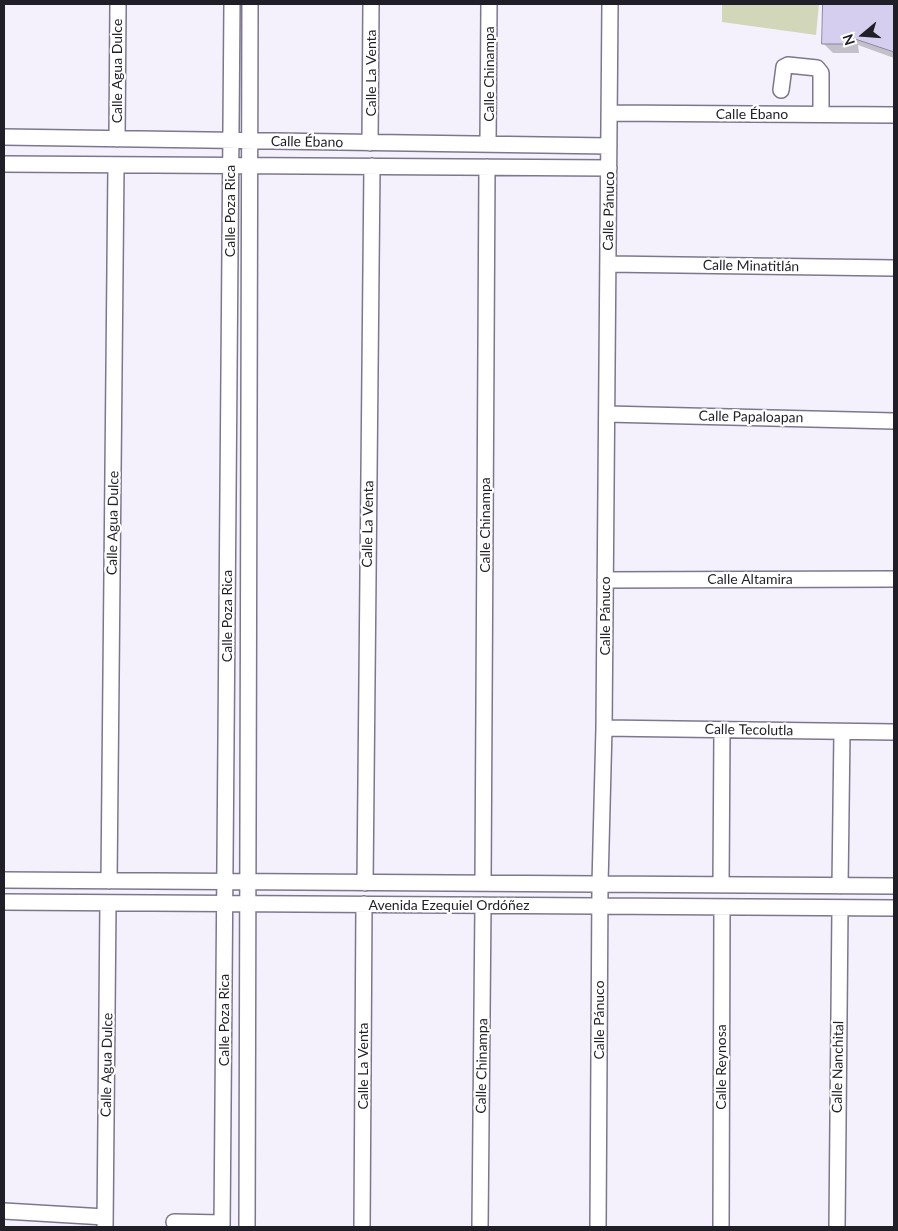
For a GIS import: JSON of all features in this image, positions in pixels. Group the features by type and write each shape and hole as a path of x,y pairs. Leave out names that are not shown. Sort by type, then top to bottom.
{"street":[{"name":"Calle Agua Dulce","path":"117,139 118,4"},
{"name":"Calle Poza Rica","path":"225,1226 225,882 232,4"},
{"name":"Calle Poza Rica","path":"247,1227 250,4"},
{"name":"Calle La Venta","path":"370,143 371,4"},
{"name":"Calle Chinampa","path":"488,144 489,4"},
{"name":"Calle Pánuco","path":"598,1227 610,4"},
{"path":"781,90 785,66 817,68 820,73 821,114"},
{"name":"Calle Ébano","path":"610,113 894,115"},
{"name":"Calle Ébano","path":"4,137 609,146"},
{"name":"Calle Ébano","path":"4,164 609,168"},
{"name":"Calle Agua Dulce","path":"109,881 116,165"},
{"name":"Calle La Venta","path":"365,883 372,166"},
{"name":"Calle Chinampa","path":"483,883 486,167"},
{"name":"Calle Minatitlán","path":"608,264 894,268"},
{"name":"Calle Papaloapan","path":"607,414 894,421"},
{"path":"228,511 239,509 249,512"},
{"path":"228,553 238,558 249,556"},
{"name":"Calle Altamira","path":"605,580 894,579"},
{"name":"Calle Tecolutla","path":"604,728 894,732"},
{"path":"721,885 722,730"},
{"path":"840,886 842,732"},
{"name":"Avenida Ezequiel Ordóñez","path":"4,880 894,886"},
{"name":"Avenida Ezequiel Ordóñez","path":"4,902 894,908"},
{"name":"Calle Agua Dulce","path":"105,1222 108,903"},
{"name":"Calle La Venta","path":"362,1227 364,904"},
{"name":"Calle Chinampa","path":"480,1227 483,905"},
{"name":"Calle Reynosa","path":"721,1227 722,906"},
{"name":"Calle Nanchital","path":"836,1227 840,908"},
{"path":"4,1211 105,1222"},
{"path":"174,1222 242,1227"}],"green space":[{"path":"722,4 819,4 816,35 722,22"}],"building":[{"path":"823,4 894,4 894,52 849,37 850,44 822,44"}]}
